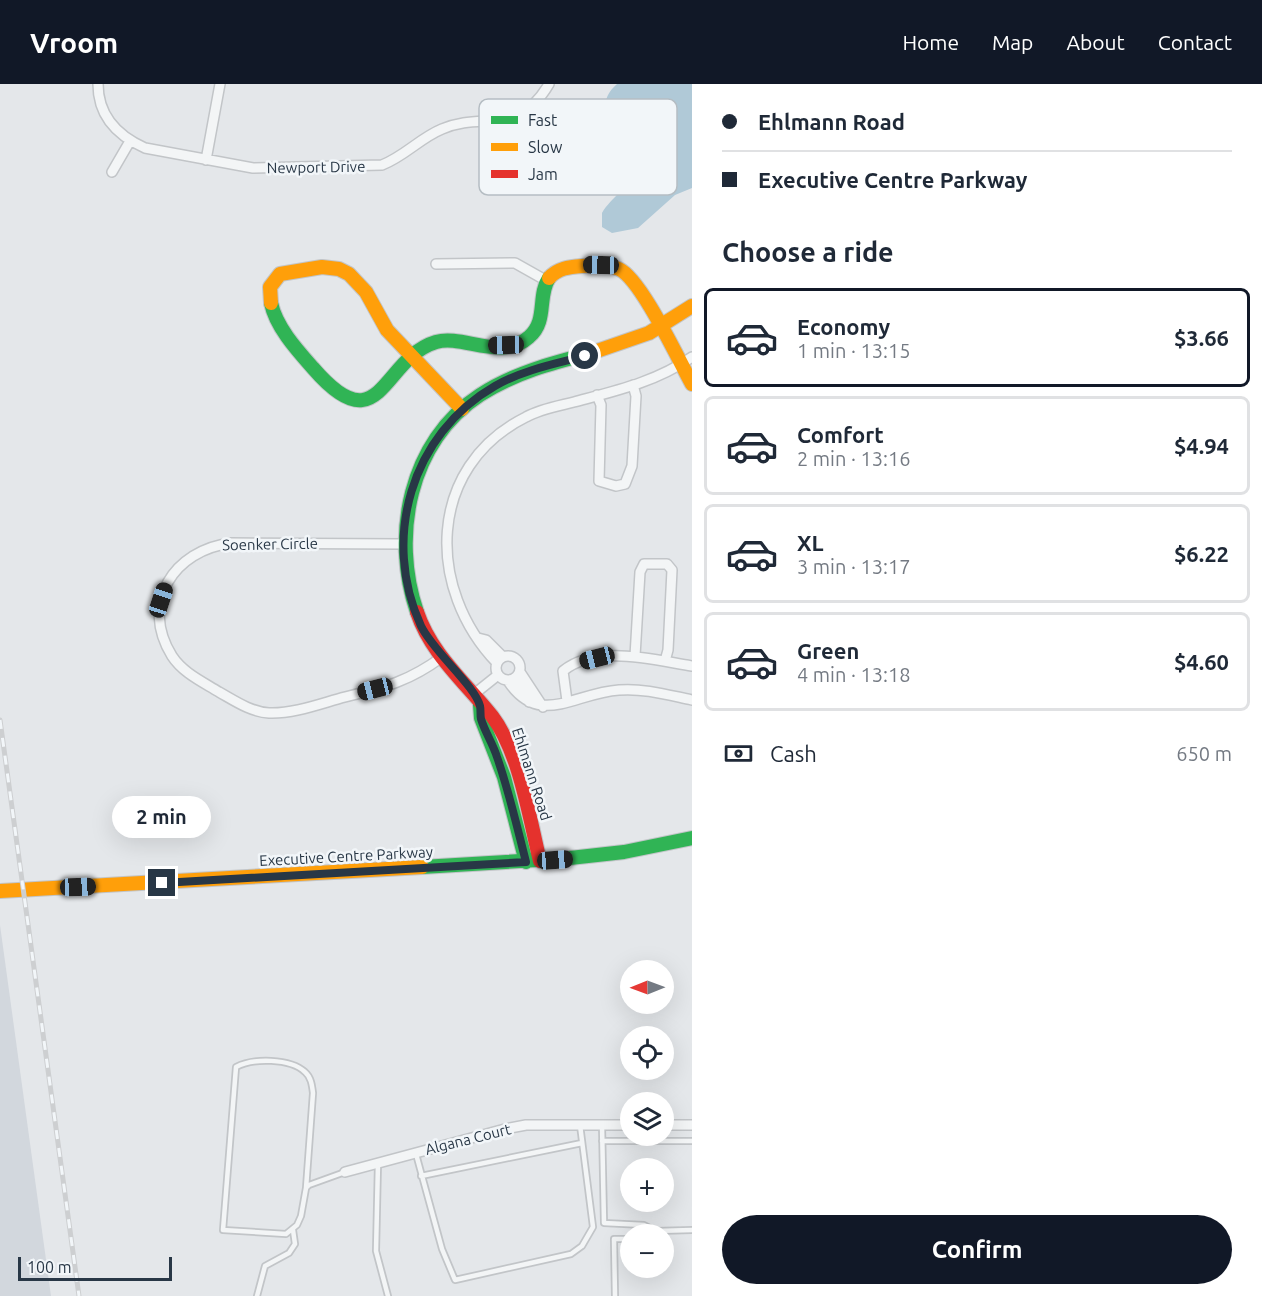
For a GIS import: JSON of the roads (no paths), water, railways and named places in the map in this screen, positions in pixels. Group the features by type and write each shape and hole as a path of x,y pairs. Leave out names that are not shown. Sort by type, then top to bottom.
{"street":[{"name":"Newport Drive","path":"98,84 98,94 104,114 114,129 130,141 146,148 253,168 382,165 399,159 441,129 455,124 479,123"},
{"path":"206,160 220,84"},
{"name":"Newport Drive","path":"538,99 549,84"},
{"path":"112,172 130,141"},
{"path":"436,264 515,263 547,281"},
{"path":"462,409 412,358 387,330 357,280 343,270 334,267 291,270 278,277 271,287 271,306 284,335 346,399 359,402 369,399 412,358 426,346 443,340 454,340 471,346 517,344 531,336 539,323 542,295 547,281 557,269 567,265 616,266 627,272 638,286 680,366 692,384"},
{"name":"Ehlmann Road","path":"533,861 501,767 480,718 477,700 421,627 413,604 407,584 403,544 404,519 416,474 438,435 462,409 511,378 613,348 660,327 692,306"},
{"path":"692,357 661,376 527,416 505,429 484,448 455,494 447,520 444,543 448,569 464,615 481,646 500,660 515,658 520,664 514,677 520,699 543,707 618,690 640,690 692,700"},
{"path":"597,395 601,405 599,481 616,486 625,484 632,466 636,396 633,385"},
{"name":"Soenker Circle","path":"403,544 231,543 213,545 197,551 184,560 166,585 160,612 165,642 173,657 192,675 240,704 269,713 299,708 406,680 442,657"},
{"path":"634,656 640,572 644,564 656,562 667,564 672,570 668,650 665,661"},
{"path":"567,701 563,671 570,665 619,656 634,656 692,666"},
{"path":"477,700 498,675 500,660"},
{"path":"498,675 514,677 543,707"},
{"name":"Executive Centre Parkway","path":"0,891 533,861 624,852 692,838"},
{"name":"Algana Court","path":"345,1173 526,1125 620,1125"},
{"path":"674,1125 692,1125"}],"lane":[{"path":"261,1061 297,1066 310,1079 313,1093 306,1188 302,1216 293,1230 286,1234 223,1230 236,1067 261,1061"},
{"path":"415,1153 442,1249 455,1280 571,1254 582,1246 593,1227 580,1125"},
{"path":"602,1125 604,1223"},
{"path":"602,1141 692,1141"},
{"path":"421,1176 582,1143"},
{"path":"378,1163 376,1251 388,1296"},
{"path":"306,1188 345,1173"},
{"path":"593,1227 604,1223 624,1224"},
{"path":"257,1296 265,1266 289,1253 295,1244 293,1230"},
{"path":"674,1231 692,1230"},
{"path":"615,1296 614,1239 620,1239"}],"water":[{"path":"617,84 692,84 692,188 677,194 677,99 607,99"},
{"path":"617,195 675,195 638,228 612,233 602,227 602,213"}],"railway":[{"path":"0,720 79,1296"}]}
